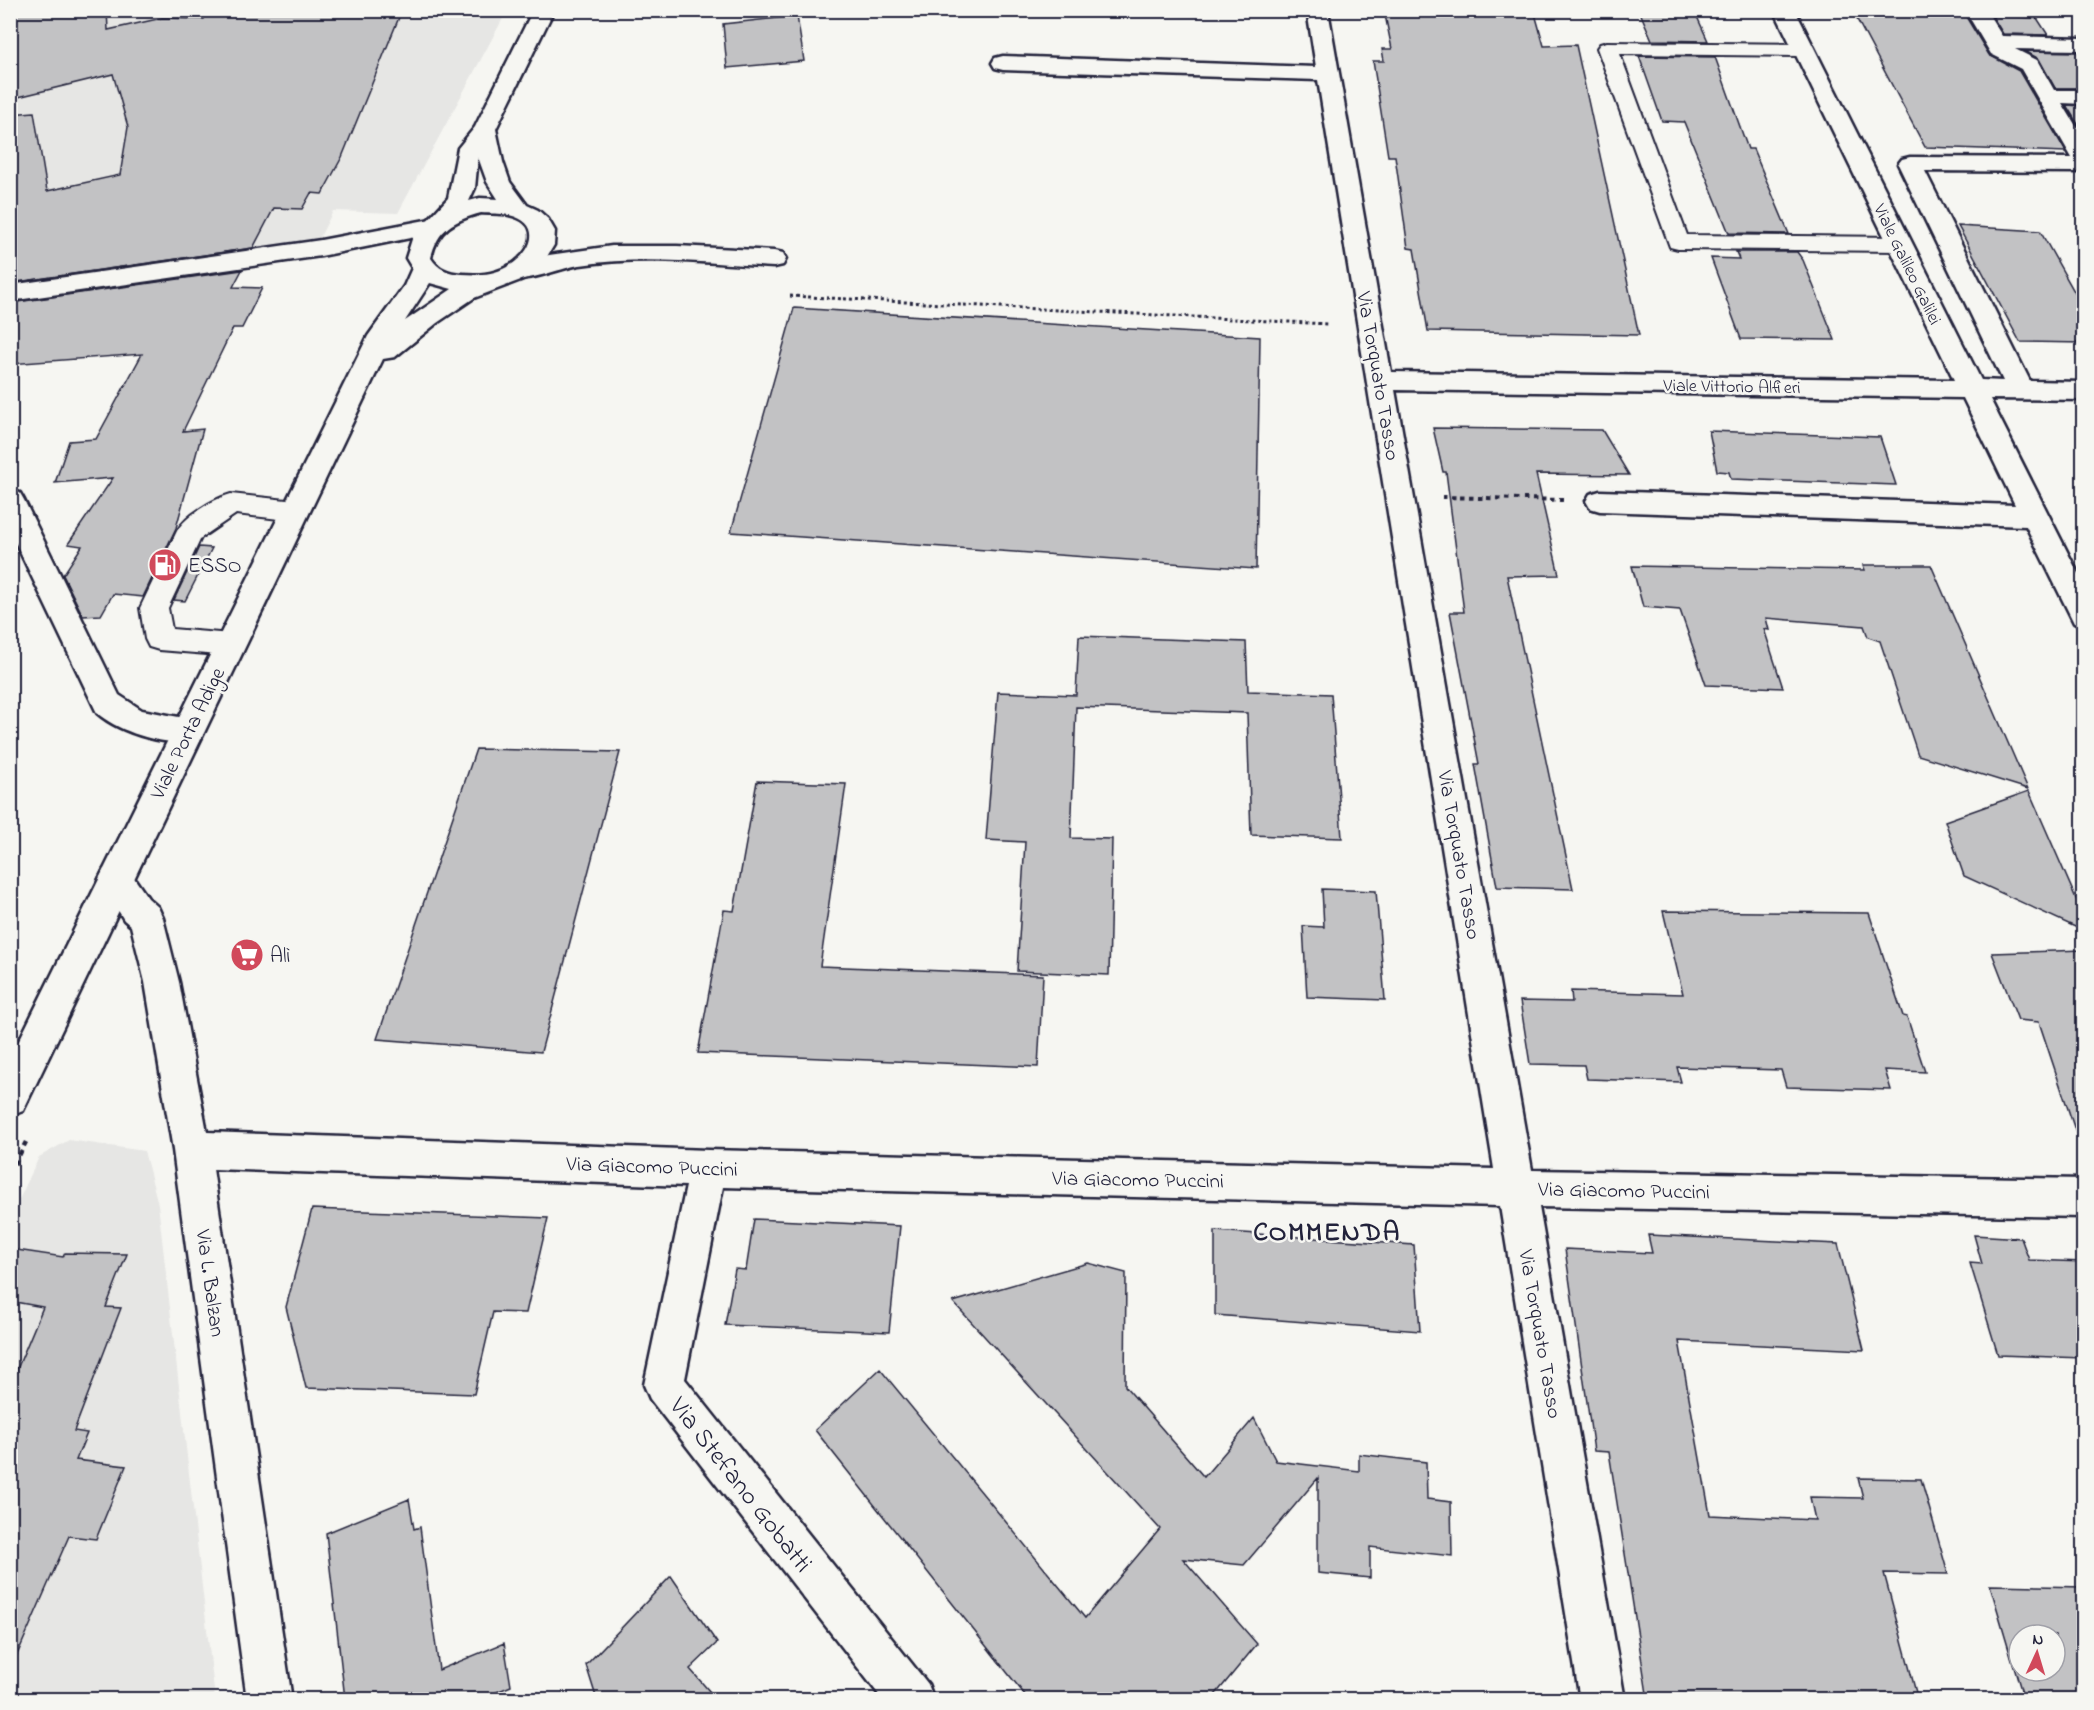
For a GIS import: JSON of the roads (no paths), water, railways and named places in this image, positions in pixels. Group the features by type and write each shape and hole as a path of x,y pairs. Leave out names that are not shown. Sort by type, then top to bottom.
{"street":[{"name":"Viale Porta Adige","path":"10,1099 381,336 416,288 421,267 417,251 421,239 459,199 463,188 469,148 485,129 544,10"},
{"name":"Via Torquato Tasso","path":"1317,10 1603,1700"},
{"name":"Viale Galileo Galilei","path":"1784,10 2084,615"},
{"path":"1975,10 1999,49 2029,65 2084,159"},
{"path":"1994,42 2084,44"},
{"path":"1003,63 1328,74"},
{"path":"2047,96 2084,97"},
{"path":"485,129 493,174 504,195 518,209"},
{"path":"2021,390 1910,164 2084,165"},
{"path":"10,292 356,243 438,222 482,206 518,209 562,237 621,252"},
{"name":"Viale Porta Adige","path":"366,368 408,332 455,298 485,283 517,272 531,261 541,249 544,237 541,225"},
{"path":"356,243 397,250 421,267"},
{"path":"517,272 549,261 621,252 774,259"},
{"name":"Viale Porta Adige","path":"421,267 441,280 459,284 485,283"},
{"name":"Viale Vittorio Alfieri","path":"1380,381 2084,391"},
{"path":"10,500 108,704 117,713 146,723 189,730"},
{"path":"1600,501 2034,516"},
{"name":"Via L. Balzan","path":"117,879 136,909 146,918 162,982 192,1150 270,1700"},
{"name":"Via Giacomo Puccini","path":"192,1150 708,1168 1516,1188 2084,1198"},
{"name":"Via Stefano Gobatti","path":"708,1168 664,1385 912,1700"}],"lane":[{"path":"1803,50 1607,48 1678,242 1899,244"},
{"path":"231,645 159,639 154,608 191,531 231,504 296,511"}],"place":[{"name":"ESSO","path":"165,565"},
{"name":"Alì","path":"247,955"}],"district":[{"name":"COMMENDA","path":"1327,1231"}]}
